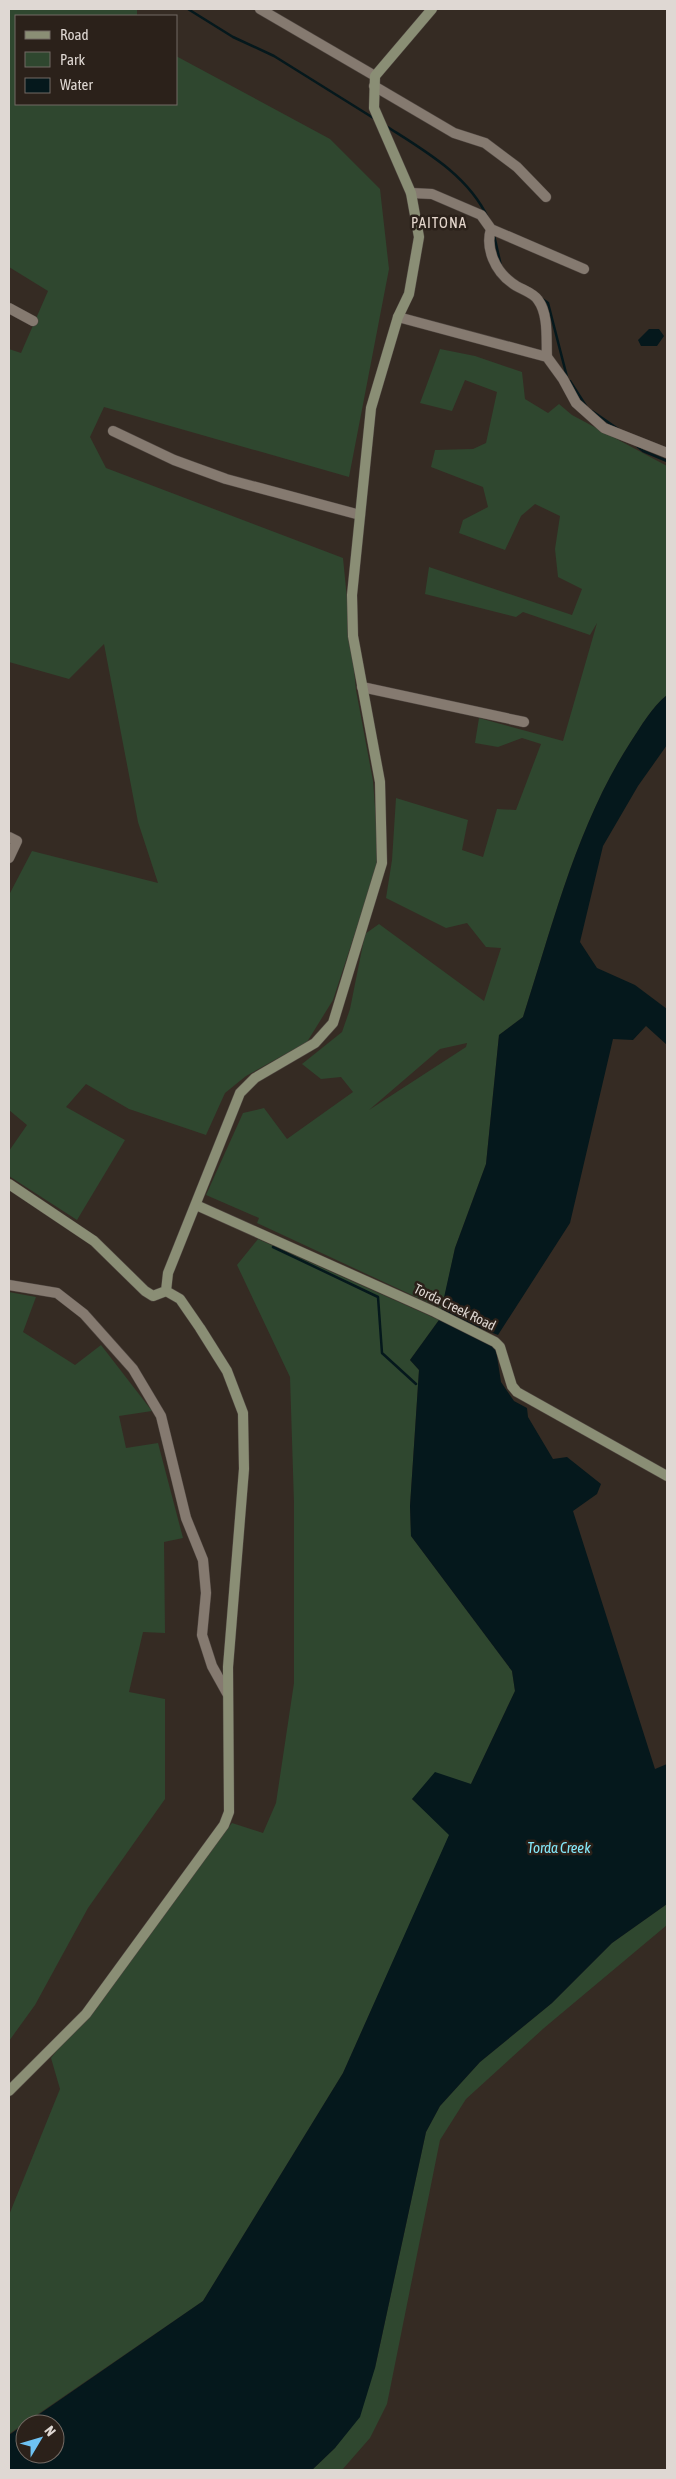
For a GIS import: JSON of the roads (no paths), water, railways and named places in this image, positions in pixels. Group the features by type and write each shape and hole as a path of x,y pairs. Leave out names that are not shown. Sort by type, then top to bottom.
{"street":[{"path":"260,9 454,133 485,143 517,167 546,197"},
{"path":"166,1291 168,1273 240,1093 255,1078 314,1043 333,1023 382,863 380,782 353,636 352,595 371,408 398,317 409,294 419,237 410,193 374,108 374,81 432,9"},
{"path":"410,193 432,194 481,215 491,229 584,269"},
{"path":"491,229 488,239 500,274 512,284 538,298 544,313 546,357 563,379 576,403 604,428 667,453"},
{"path":"9,308 33,321"},
{"path":"398,317 546,357"},
{"path":"113,432 174,460 226,479 360,515"},
{"path":"362,687 524,722"},
{"path":"9,837 17,842 9,858"},
{"path":"9,1184 94,1241 145,1291 153,1296 166,1291"},
{"name":"Torda Creek Road","path":"196,1205 435,1312 495,1342 500,1347 512,1386 517,1392 667,1476"},
{"path":"9,1285 57,1293 84,1314 133,1369 161,1416 186,1518 203,1560 206,1593 202,1635 212,1666 227,1693"},
{"path":"9,2091 86,2014 224,1825 228,1812 227,1693 244,1469 243,1413 226,1371 200,1328 180,1299 166,1291"}],"water":[{"path":"649,329 659,329 664,336 657,346 641,346 638,340"},
{"name":"Torda Creek","path":"667,695 667,745 638,786 603,846 580,942 597,968 635,985 667,1009 667,1045 646,1026 633,1040 613,1039 570,1223 498,1335 477,1327 473,1336 491,1345 496,1350 501,1382 514,1401 527,1408 528,1417 553,1459 567,1457 601,1484 597,1494 573,1511 655,1769 667,1764 667,1904 612,1943 552,2003 480,2062 440,2106 426,2132 375,2368 360,2417 335,2448 312,2470 9,2470 9,2435 15,2431 15,2464 65,2464 65,2414 39,2414 203,2301 343,2073 449,1835 412,1799 435,1772 471,1784 515,1691 512,1671 411,1536 410,1506 419,1370 410,1360 439,1320 455,1248 486,1164 499,1035 523,1017 568,876 595,807 630,743 656,705"}],"waterway":[{"path":"188,9 233,37 274,56 375,119"},
{"path":"386,126 444,165 469,189 488,218"},
{"path":"494,235 501,266"},
{"path":"541,298 548,303 567,377"},
{"path":"570,381 586,406"},
{"path":"592,411 618,429"},
{"path":"637,446 643,451 667,461"},
{"path":"273,1247 378,1297 382,1353 416,1384"}],"district":[{"name":"PAITONA","path":"439,222"}]}
